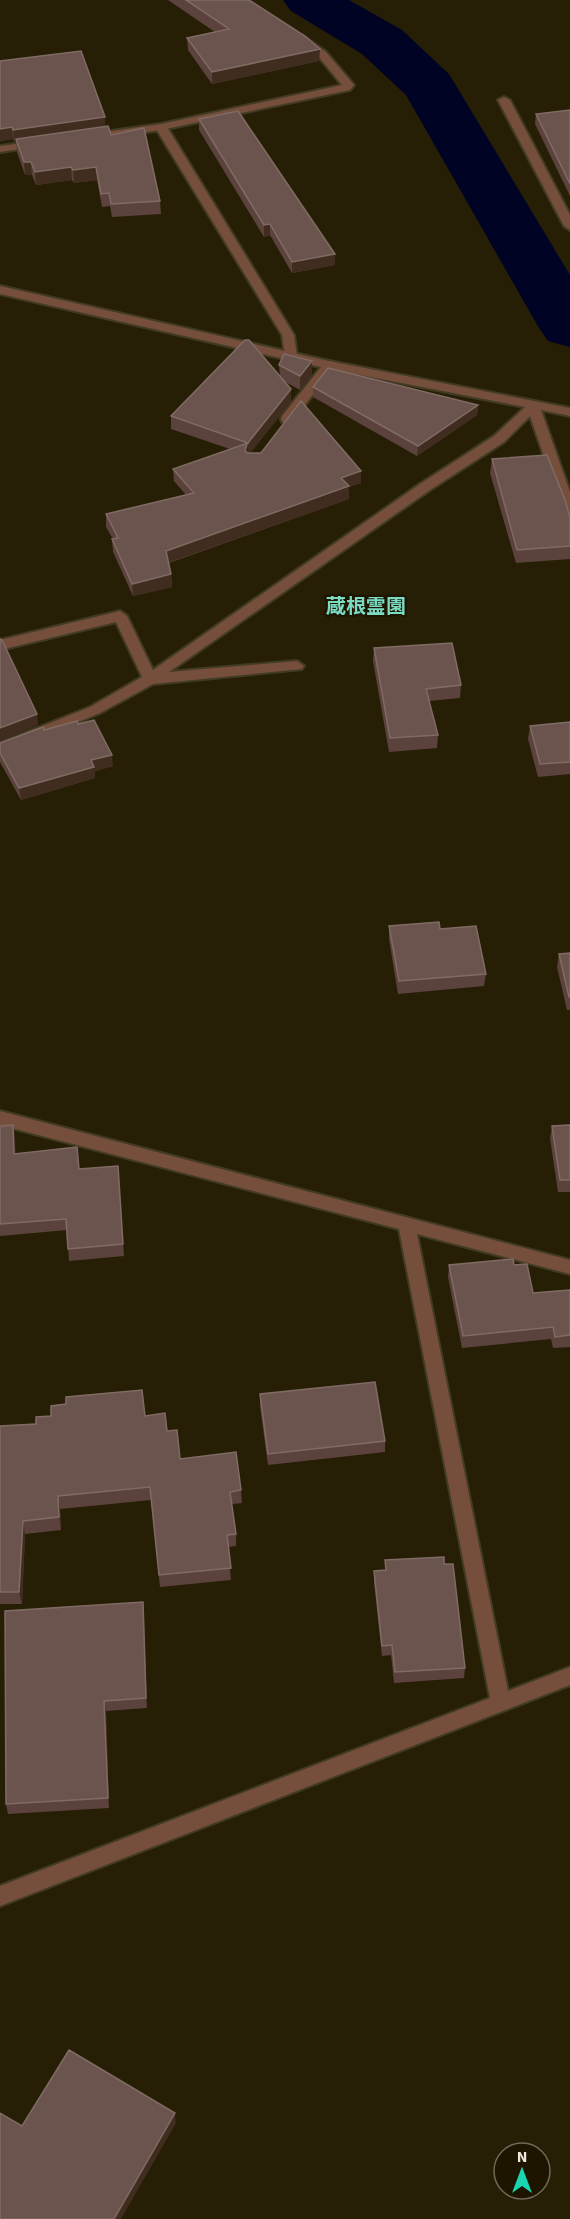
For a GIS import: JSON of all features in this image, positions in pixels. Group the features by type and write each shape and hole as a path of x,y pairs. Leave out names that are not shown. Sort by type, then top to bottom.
{"street":[{"path":"79,139 161,127 346,88 348,85 322,54 290,29"},
{"path":"504,100 570,226"},
{"path":"161,127 288,335 291,356"},
{"path":"0,149 55,142"},
{"path":"0,290 329,365 570,412"},
{"path":"281,426 329,365"},
{"path":"533,406 570,511"},
{"path":"0,749 94,710 150,679 425,487 499,439 533,406"},
{"path":"0,645 120,616 150,679"},
{"path":"150,679 297,666"},
{"path":"0,1118 570,1267"},
{"path":"407,1226 501,1702"},
{"path":"0,1896 570,1676"}],"building":[{"path":"186,0 249,0 305,36 320,49 212,72 187,38 229,29"},
{"path":"81,51 105,117 13,130 12,127 0,129 0,61"},
{"path":"570,110 570,184 536,114"},
{"path":"238,111 335,254 292,262 270,224 264,225 199,119"},
{"path":"108,126 111,135 144,128 160,201 111,204 109,193 101,194 96,167 73,170 71,167 35,172 31,162 24,162 16,139"},
{"path":"245,340 249,340 291,389 248,443 171,416"},
{"path":"284,354 312,361 300,376 279,365"},
{"path":"328,368 478,405 418,446 313,387"},
{"path":"301,401 361,471 341,478 349,486 166,551 171,574 132,584 112,539 118,538 106,514 194,493 173,469 248,443 245,450 247,453 261,453"},
{"path":"547,455 570,518 570,546 517,550 492,459"},
{"path":"0,639 37,714 0,728"},
{"path":"452,643 461,685 426,689 438,735 390,738 374,648"},
{"path":"94,720 112,755 91,760 94,767 19,788 0,753 0,743 43,727 44,730 77,721 78,724"},
{"path":"570,722 570,762 540,764 530,726"},
{"path":"439,922 440,929 476,926 486,974 399,981 389,926"},
{"path":"570,953 570,997 569,997 559,954"},
{"path":"13,1125 14,1154 77,1147 79,1169 118,1166 123,1244 68,1249 66,1219 0,1224 0,1126"},
{"path":"570,1125 570,1180 560,1180 552,1126"},
{"path":"513,1259 514,1265 527,1264 533,1293 570,1290 570,1335 555,1337 553,1327 463,1336 449,1265"},
{"path":"375,1382 385,1441 268,1454 260,1394"},
{"path":"142,1390 145,1416 165,1413 167,1431 177,1430 180,1459 236,1452 241,1490 230,1492 236,1534 227,1535 231,1568 159,1575 150,1487 58,1496 59,1517 23,1521 19,1592 0,1592 0,1426 36,1424 36,1417 51,1416 51,1406 66,1404 66,1397"},
{"path":"444,1557 444,1564 453,1564 465,1668 395,1672 392,1645 382,1646 374,1571 386,1570 385,1560"},
{"path":"143,1602 146,1698 104,1701 108,1798 6,1804 5,1611"},
{"path":"69,2050 175,2113 114,2219 0,2219 0,2113 22,2126"}],"waterway":[{"path":"310,0 382,42 429,86 570,328"}],"district":[{"name":"蔵根霊園","path":"366,606"}]}
